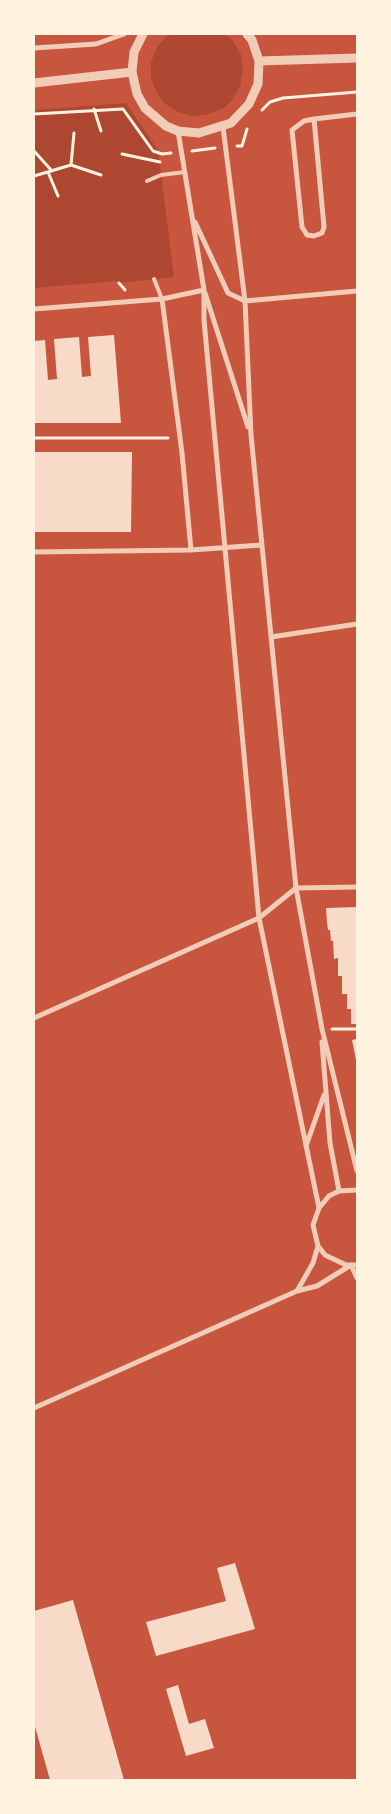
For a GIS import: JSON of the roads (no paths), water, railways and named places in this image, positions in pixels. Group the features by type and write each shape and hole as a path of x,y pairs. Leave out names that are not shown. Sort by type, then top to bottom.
{"street":[{"path":"34,48 96,44 124,34"},
{"path":"143,34 134,52 132,72 137,94 145,108 166,126 199,133 223,127 231,122 249,104 258,84 259,61 252,40 247,34"},
{"path":"259,61 357,58"},
{"path":"34,83 132,72"},
{"path":"314,119 324,227 322,233 314,236 307,234 302,227 292,130 304,121 314,119 357,114"},
{"path":"223,127 245,301 251,435 296,888 322,1029 357,1171"},
{"path":"178,130 204,290 251,435"},
{"path":"192,217 228,293 245,301 357,291"},
{"path":"34,309 162,299 204,290"},
{"path":"204,290 204,320 259,918 318,1208"},
{"path":"162,299 192,550"},
{"path":"34,552 192,550 261,546"},
{"path":"271,637 357,624"},
{"path":"34,1018 259,918 296,888 357,887"},
{"path":"322,1029 330,1143 339,1191"},
{"path":"306,1147 325,1092"},
{"path":"357,1190 339,1191 329,1196 318,1208 313,1225 318,1246 325,1256 335,1262 357,1265"},
{"path":"297,1291 313,1263 318,1246"},
{"path":"351,1265 357,1278"},
{"path":"34,1408 297,1291 329,1280 351,1265"}],"lane":[{"path":"147,181 161,175 185,172"},
{"path":"154,279 162,299"}]}
